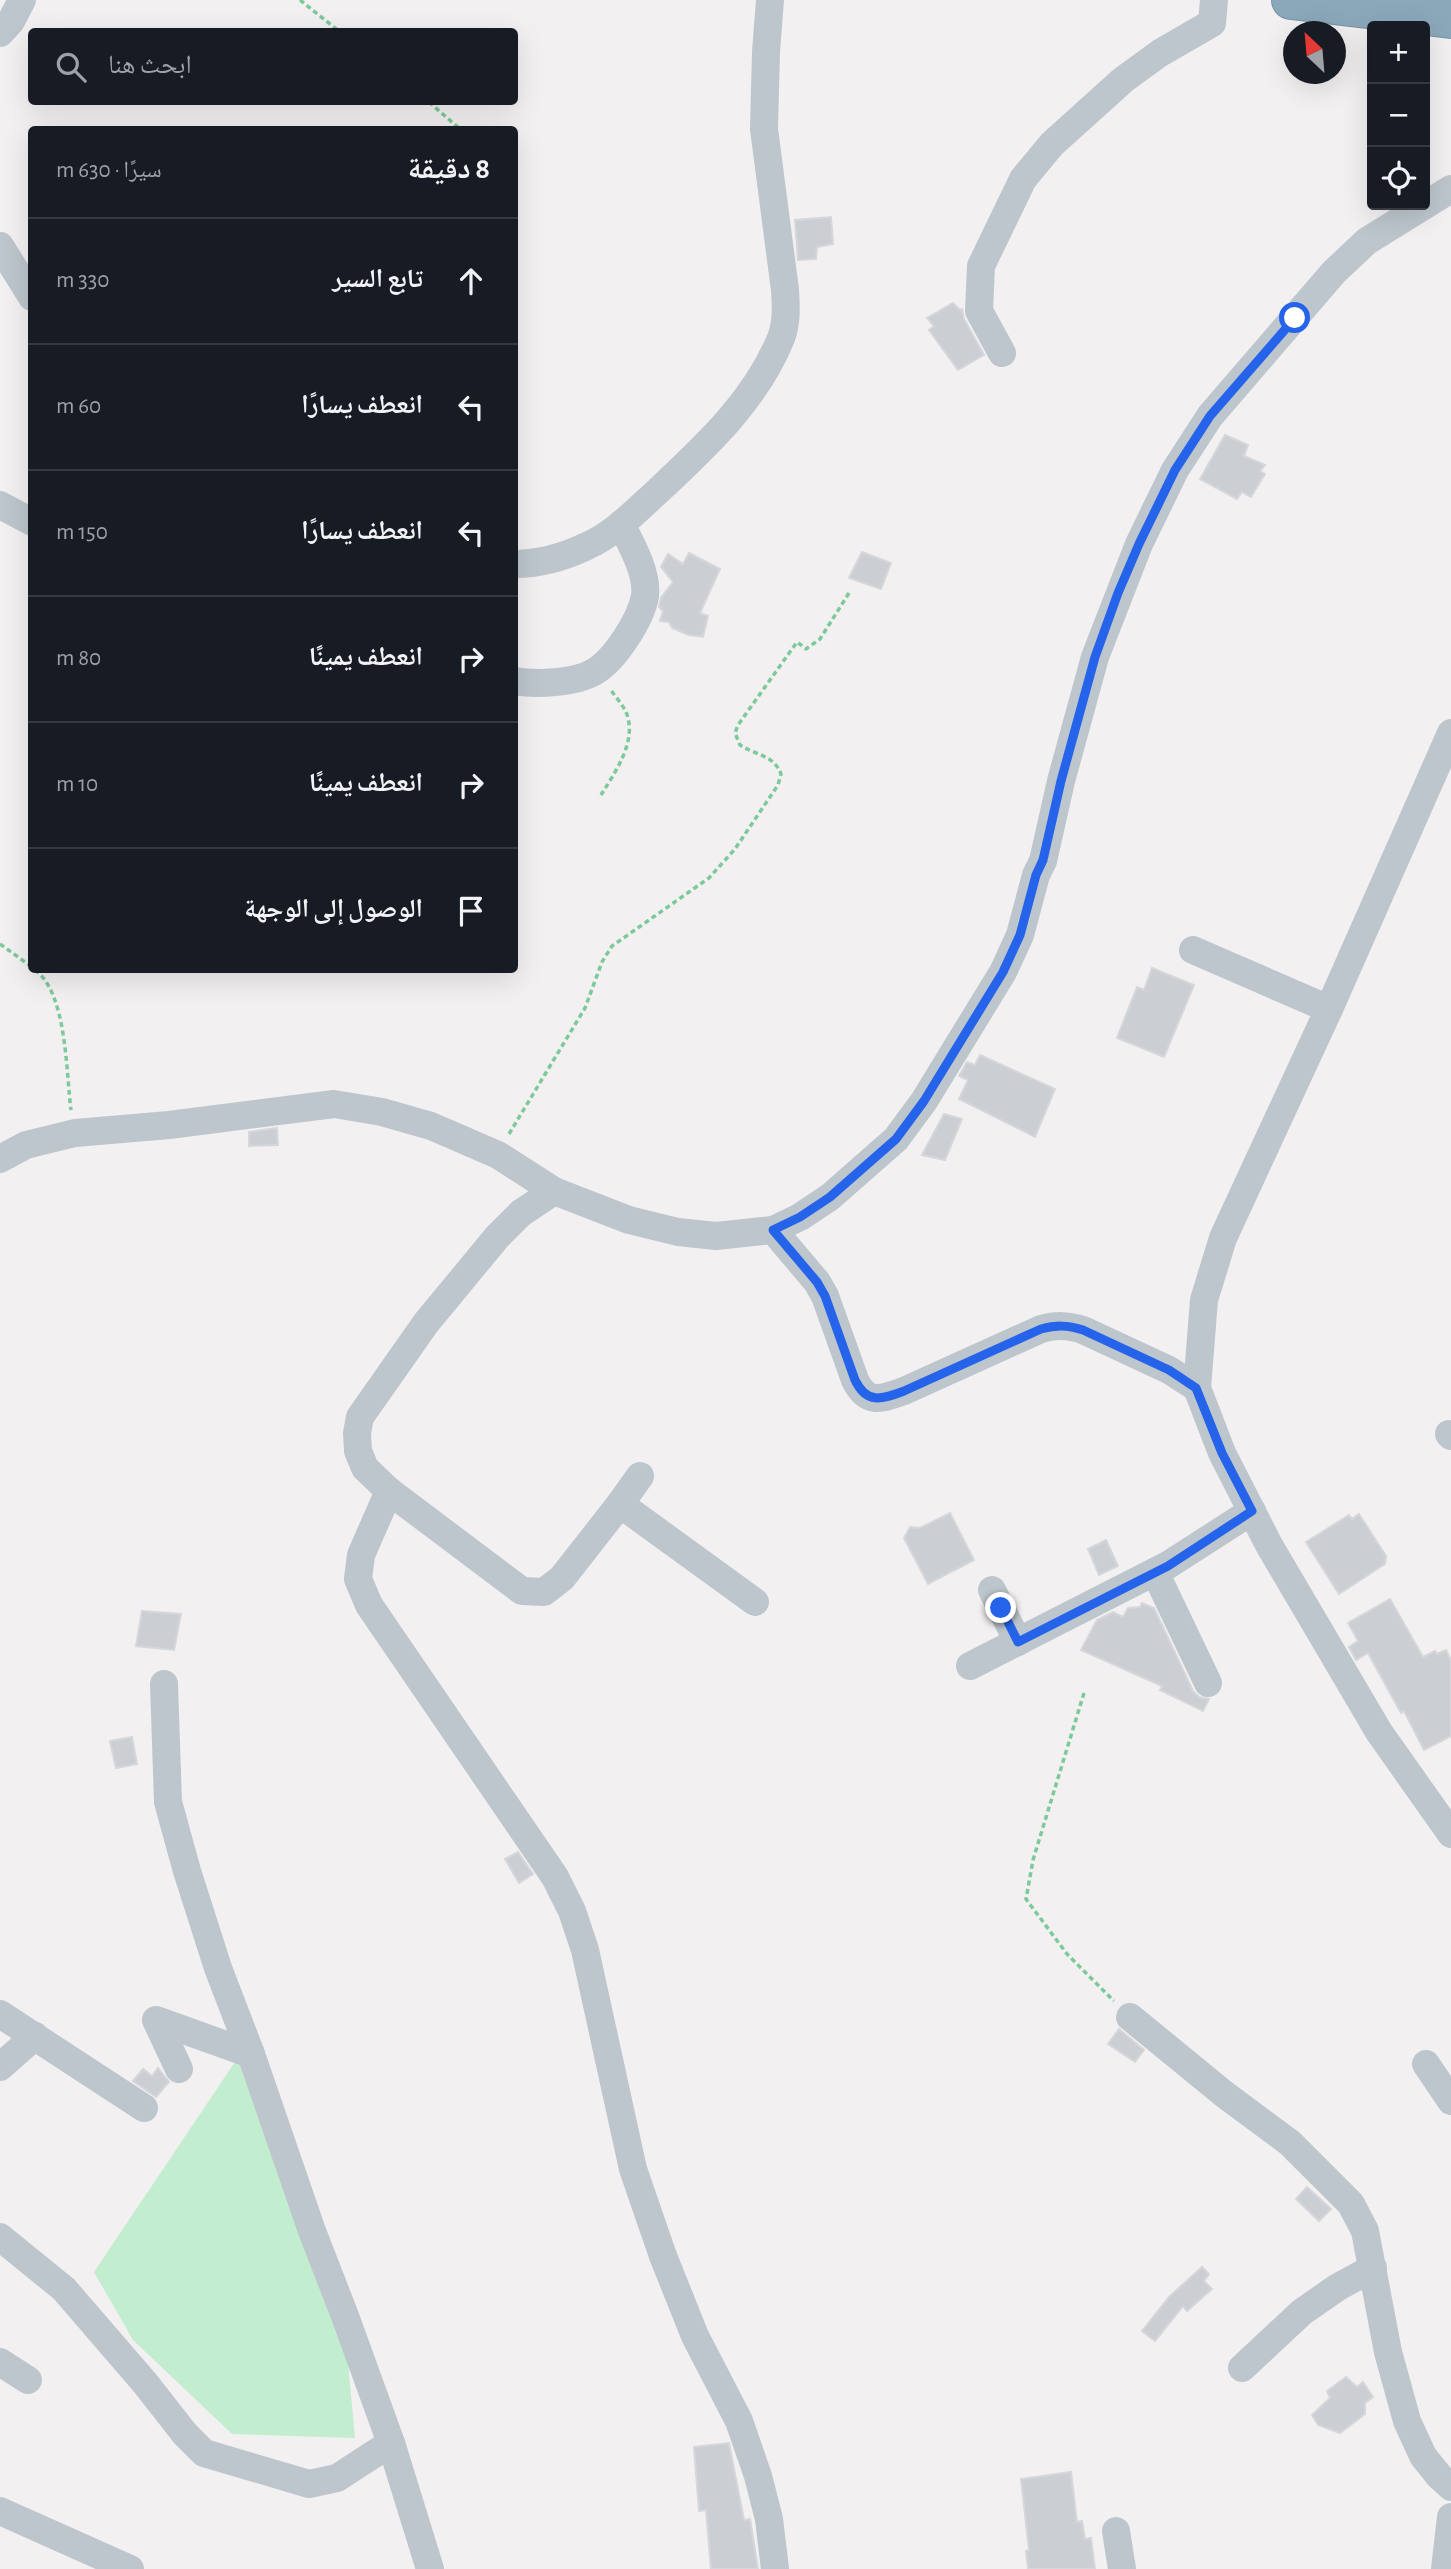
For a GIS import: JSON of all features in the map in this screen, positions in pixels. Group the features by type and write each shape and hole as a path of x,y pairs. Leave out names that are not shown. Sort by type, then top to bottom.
{"highway":[{"path":"1291,0 1451,19"}],"street":[{"path":"0,33 11,21 22,0"},
{"path":"518,564 550,560 588,546 621,524 719,434 755,385 781,337 786,313 785,290 764,130 765,52 771,0"},
{"path":"1002,353 979,310 981,266 1023,179 1059,136 1124,80 1160,54 1212,23 1214,0"},
{"path":"0,1159 26,1145 75,1133 169,1125 334,1104 382,1112 431,1126 498,1154 554,1191 629,1220 678,1232 716,1236 773,1230 800,1217 830,1197 896,1139 924,1101 1003,972 1020,935 1036,875 1043,860 1089,679 1118,593 1175,470 1210,416 1335,272 1378,234 1451,189"},
{"path":"0,246 28,291"},
{"path":"0,505 28,520"},
{"path":"518,682 532,684 570,679 594,672 625,640 645,595 641,570 621,524"},
{"path":"1451,733 1219,1249 1204,1300 1196,1388 1222,1453 1252,1511 1379,1732 1451,1834"},
{"path":"1193,950 1329,1009"},
{"path":"554,1191 521,1213 497,1237 426,1324 360,1417 358,1451 365,1468 389,1491 522,1591 544,1591 562,1578 640,1476"},
{"path":"773,1230 817,1282 825,1296 855,1380 868,1397 887,1397 904,1391 1055,1325 1068,1325 1083,1330 1169,1370 1196,1388"},
{"path":"389,1491 361,1555 358,1579 369,1605 555,1877 572,1911 586,1950 633,2169 663,2256 695,2336 739,2421 747,2443 769,2519 775,2569"},
{"path":"620,1504 755,1602"},
{"path":"970,1666 1155,1572 1252,1511"},
{"path":"1155,1572 1209,1683"},
{"path":"992,1590 1018,1642"},
{"path":"164,1684 168,1802 218,1968 391,2443 430,2569"},
{"path":"0,2014 144,2109"},
{"path":"1130,2017 1224,2094 1290,2143 1335,2186 1358,2215 1365,2231 1388,2352 1407,2421 1423,2456 1451,2487"},
{"path":"179,2070 156,2020 251,2054"},
{"path":"0,2067 35,2036"},
{"path":"1426,2064 1451,2101"},
{"path":"0,2237 64,2289 185,2434 205,2453 309,2484 337,2478 391,2443"},
{"path":"1242,2368 1303,2312 1338,2287 1373,2268"},
{"path":"0,2362 29,2381"},
{"path":"0,2511 130,2569"},
{"path":"1445,2569 1451,2517"},
{"path":"1116,2531 1122,2569"}],"path":[{"path":"300,0 335,28"},
{"path":"432,105 456,126"},
{"path":"498,1154 585,1008 602,962 612,946 709,878 735,849 778,785 781,774 778,765 740,746 735,733 797,642 806,649 820,639 849,593"},
{"path":"594,672 626,713 630,737 618,768 601,795"},
{"path":"0,944 28,964"},
{"path":"37,973 52,991 59,1015 75,1133"},
{"path":"1084,1693 1033,1860 1026,1899 1067,1954 1130,2017"}],"green space":[{"path":"243,2050 343,2310 355,2438 232,2434 133,2340 94,2272"}],"building":[{"path":"831,217 833,244 817,247 816,259 798,260 795,220"},
{"path":"953,303 962,309 964,319 984,355 958,370 929,330 934,326 927,318"},
{"path":"1225,435 1248,445 1244,456 1265,465 1260,471 1265,474 1251,497 1242,492 1237,499 1200,479"},
{"path":"862,552 891,563 881,589 849,578"},
{"path":"689,553 720,569 700,613 708,616 703,637 689,635 672,628 669,622 660,621 663,611 659,607 661,598 673,582 661,567 668,554 683,564"},
{"path":"1152,968 1194,985 1164,1057 1117,1038 1137,987 1144,990"},
{"path":"980,1055 1055,1089 1035,1137 959,1099 968,1080 959,1076 967,1062 975,1065"},
{"path":"944,1114 962,1119 945,1160 922,1155"},
{"path":"277,1128 278,1145 249,1146 249,1132"},
{"path":"950,1513 974,1560 928,1584 904,1538 910,1527 920,1528"},
{"path":"1359,1514 1386,1556 1385,1564 1339,1594 1306,1542 1349,1515 1352,1519"},
{"path":"1106,1540 1118,1566 1099,1575 1088,1549"},
{"path":"1390,1599 1423,1657 1435,1651 1437,1654 1446,1650 1451,1660 1451,1736 1424,1750 1404,1711 1401,1713 1368,1653 1356,1660 1349,1647 1358,1641 1348,1623"},
{"path":"1142,1603 1154,1608 1193,1691 1199,1697 1209,1699 1203,1711 1160,1690 1162,1686 1081,1650 1097,1620 1113,1612 1123,1617 1128,1608 1140,1607"},
{"path":"142,1611 181,1614 174,1650 136,1646"},
{"path":"132,1737 137,1764 116,1768 110,1741"},
{"path":"518,1852 533,1874 519,1883 505,1859"},
{"path":"1119,2029 1144,2050 1135,2062 1108,2044"},
{"path":"158,2068 169,2082 156,2097 133,2081 143,2069 152,2076"},
{"path":"1307,2187 1331,2209 1319,2221 1296,2199"},
{"path":"1202,2267 1209,2274 1204,2281 1212,2289 1187,2311 1183,2306 1155,2341 1142,2331 1169,2297"},
{"path":"1346,2377 1357,2387 1363,2382 1373,2397 1365,2403 1365,2414 1340,2433 1318,2425 1312,2415 1330,2398 1327,2391"},
{"path":"729,2443 744,2520 750,2519 758,2569 711,2569 706,2510 699,2511 694,2447"},
{"path":"1071,2472 1077,2522 1082,2521 1085,2539 1091,2538 1095,2569 1028,2569 1026,2551 1029,2550 1021,2479"}],"route":[{"path":"1001,1608 1018,1642 1168,1566 1252,1511 1222,1453 1196,1388 1169,1370 1083,1330 1068,1325 1055,1325 904,1391 887,1397 868,1397 855,1380 825,1296 795,1254 773,1230 800,1217 830,1197 896,1139 924,1101 1003,972 1020,935 1036,875 1043,860 1061,781 1095,657 1139,544 1175,470 1210,416 1295,318"}]}
